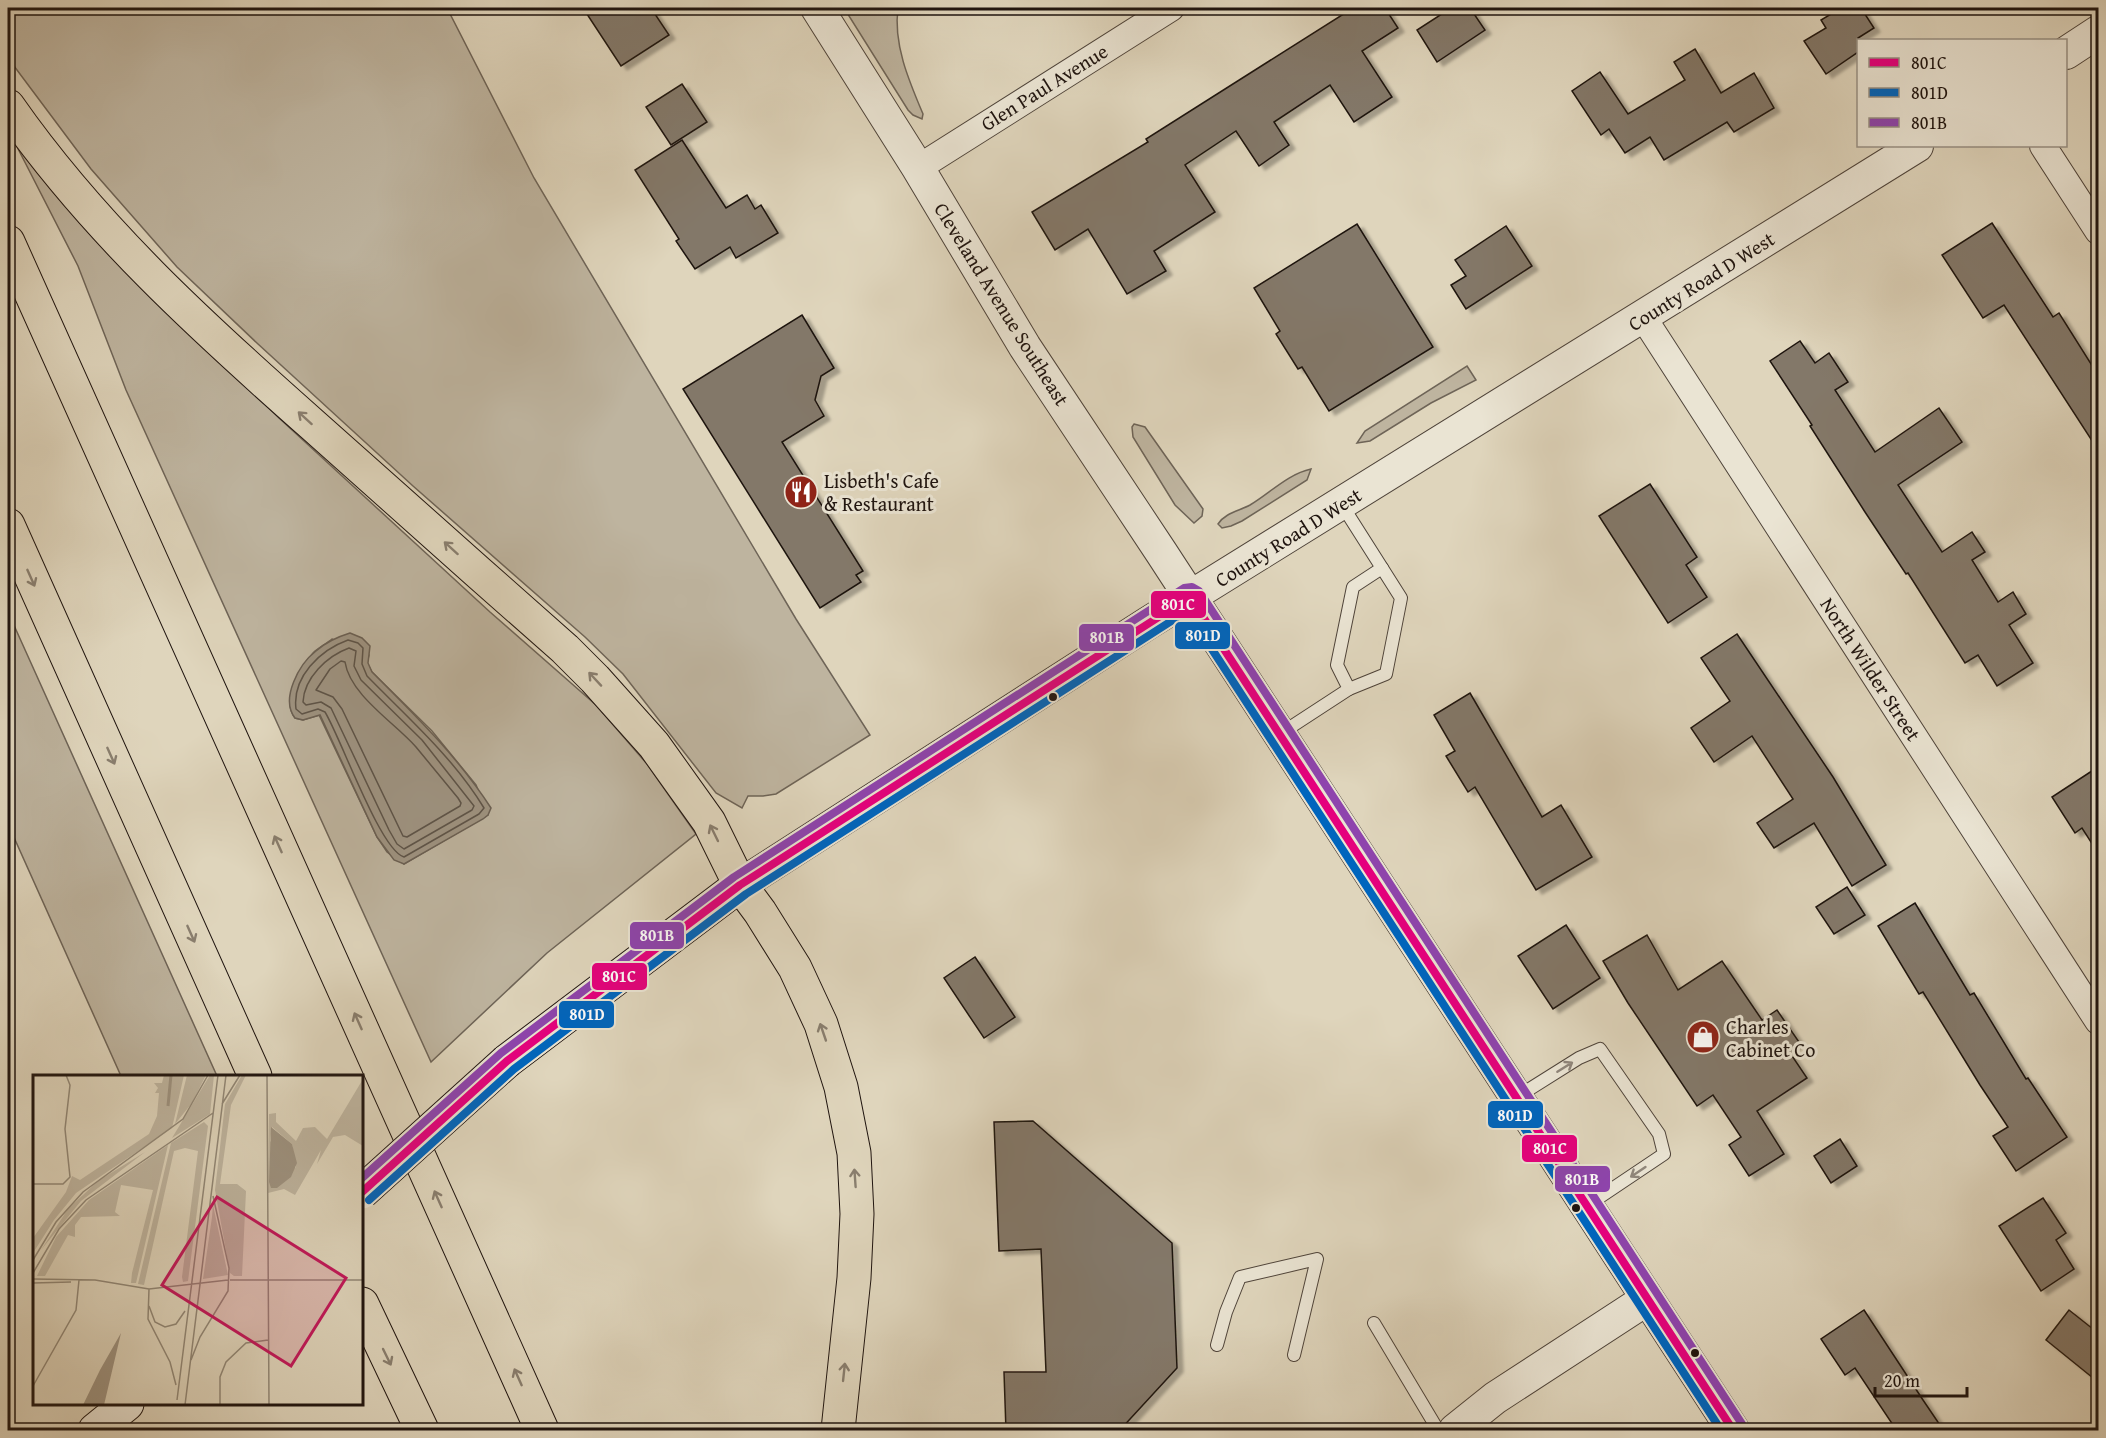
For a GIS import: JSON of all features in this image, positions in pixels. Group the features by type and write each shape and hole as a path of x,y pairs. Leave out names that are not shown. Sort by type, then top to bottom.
{"highway":[{"path":"8,106 86,206 158,284 595,678 654,745 709,822 740,885 795,968 821,1024 841,1087 852,1142 858,1215 854,1278 838,1431"},
{"path":"8,242 542,1431"},
{"path":"8,525 254,1075"},
{"path":"363,1306 422,1431"}],"main road":[{"name":"County Road D West","path":"363,1191 507,1060 740,885"},
{"path":"95,1431 126,1405"}],"street":[{"name":"Cleveland Avenue Southeast","path":"817,8 918,168 1025,346 1733,1431"},
{"name":"Glen Paul Avenue","path":"918,168 1171,8"},
{"path":"2067,52 2098,32"},
{"name":"County Road D West","path":"740,885 1190,597 1915,147"},
{"path":"2044,147 2098,231"},
{"name":"North Wilder Street","path":"1643,317 2098,1021"},
{"path":"1455,1431 1495,1398 1647,1299"}],"lane":[{"path":"1279,735 1349,688 1386,674 1401,598 1341,504"},
{"path":"1349,688 1338,665 1353,587 1382,568"},
{"path":"1516,1098 1579,1058 1600,1049 1659,1134 1664,1154 1587,1206"},
{"path":"1217,1345 1226,1312 1240,1277 1317,1259 1294,1355"},
{"path":"1374,1323 1438,1431"}],"shaded area":[{"path":"8,8 447,8 534,178 796,619 870,735 776,794 748,796 742,808 716,793 623,674 585,637 413,486 177,267 91,169 8,58"},
{"path":"844,8 898,8 900,49 923,114 922,119 908,110"},
{"path":"11,135 171,310 279,418 490,612 596,705 647,764 696,834 547,953 431,1062 126,390 78,266","holes":["332,639 369,655 367,663 372,672 432,731 476,785 488,815 404,864 387,852 377,837 319,715 303,720 295,718 291,711 291,694 297,676 313,653"]},
{"path":"1467,366 1476,380 1431,403 1370,441 1357,443 1365,431"},
{"path":"1134,424 1145,427 1203,509 1202,516 1194,523 1175,505 1133,437"},
{"path":"1311,469 1307,480 1242,521 1222,528 1218,524 1224,517 1250,505 1287,479"},
{"path":"8,612 217,1075 121,1075 8,824"}],"water":[{"path":"350,633 362,638 370,646 368,663 372,672 420,720 465,771 491,808 483,819 404,864 394,860 377,837 320,715 303,720 295,718 291,710 291,692 303,664 324,645"}],"building":[{"path":"583,8 651,8 669,35 621,66"},
{"path":"1353,8 1385,8 1398,28 1362,51 1392,97 1354,122 1330,85 1274,122 1289,145 1259,166 1236,131 1185,165 1215,212 1154,251 1166,271 1127,294 1088,229 1055,250 1032,212 1148,142 1146,139"},
{"path":"1451,8 1470,8 1485,30 1437,62 1417,30"},
{"path":"1841,8 1861,8 1874,28 1857,39 1857,53 1826,74 1804,41 1826,28 1821,20"},
{"path":"1695,49 1721,93 1754,73 1774,108 1734,132 1727,122 1664,160 1650,137 1625,153 1609,129 1601,135 1572,91 1600,72 1628,114 1685,80 1674,62"},
{"path":"682,84 707,122 671,145 646,107"},
{"path":"682,140 726,208 747,195 755,209 761,205 778,233 736,258 730,247 695,269 676,241 679,239 635,170"},
{"path":"1992,223 2053,317 2059,313 2098,375 2098,450 2004,305 1983,318 1942,255"},
{"path":"1357,224 1433,347 1329,411 1302,367 1298,369 1276,334 1280,331 1254,288"},
{"path":"1506,226 1532,266 1466,309 1451,285 1466,276 1455,260"},
{"path":"802,315 834,368 821,376 815,400 824,416 782,442 863,571 856,575 861,582 820,608 683,389"},
{"path":"1800,341 1815,363 1829,353 1848,382 1835,390 1875,452 1939,408 1962,442 1898,485 1942,552 1972,532 1985,552 1972,560 1998,602 2013,592 2026,614 2009,625 2033,663 1997,686 1978,655 1965,663 1908,573 1906,574 1865,512 1770,361"},
{"path":"1650,484 1697,557 1686,565 1707,597 1668,623 1599,516"},
{"path":"1737,634 1833,777 1886,865 1852,886 1814,823 1774,848 1757,823 1793,799 1752,736 1714,762 1691,728 1730,701 1701,658"},
{"path":"1470,693 1542,817 1561,805 1592,857 1536,890 1475,787 1468,792 1446,756 1455,751 1434,715"},
{"path":"2098,767 2098,853 2082,828 2075,833 2052,797"},
{"path":"1847,887 1865,915 1834,934 1816,907"},
{"path":"1915,903 1970,995 1974,993 2026,1079 2028,1078 2067,1137 2016,1171 1993,1136 2008,1127 1923,992 1919,994 1878,926"},
{"path":"1566,925 1600,978 1553,1009 1518,956"},
{"path":"1647,935 1678,990 1722,961 1762,1020 1777,1010 1799,1042 1788,1050 1807,1078 1757,1111 1784,1154 1749,1176 1729,1145 1741,1137 1713,1095 1697,1106 1628,1003 1603,961"},
{"path":"975,957 1015,1017 984,1038 944,978"},
{"path":"1033,1121 1172,1243 1177,1368 1119,1431 1006,1431 1004,1372 1046,1372 1041,1249 999,1251 994,1122"},
{"path":"1840,1139 1857,1166 1831,1183 1814,1156"},
{"path":"2043,1198 2066,1233 2056,1240 2074,1269 2041,1291 1999,1226"},
{"path":"1864,1310 1944,1431 1897,1431 1855,1368 1845,1375 1821,1339"},
{"path":"2069,1310 2098,1333 2098,1382 2046,1340"}],"transit line":[{"name":"801B","path":"363,1177 501,1053 734,877 1184,588 1192,587 1199,591 1742,1424"},
{"name":"801C","path":"363,1191 507,1061 740,885 1190,597 1733,1430"},
{"name":"801D","path":"369,1200 514,1069 746,894 1187,611 1721,1430"}],"place":[{"name":"Lisbeth's Cafe & Restaurant","path":"801,492"},
{"name":"Charles Cabinet Co","path":"1703,1037"}]}
